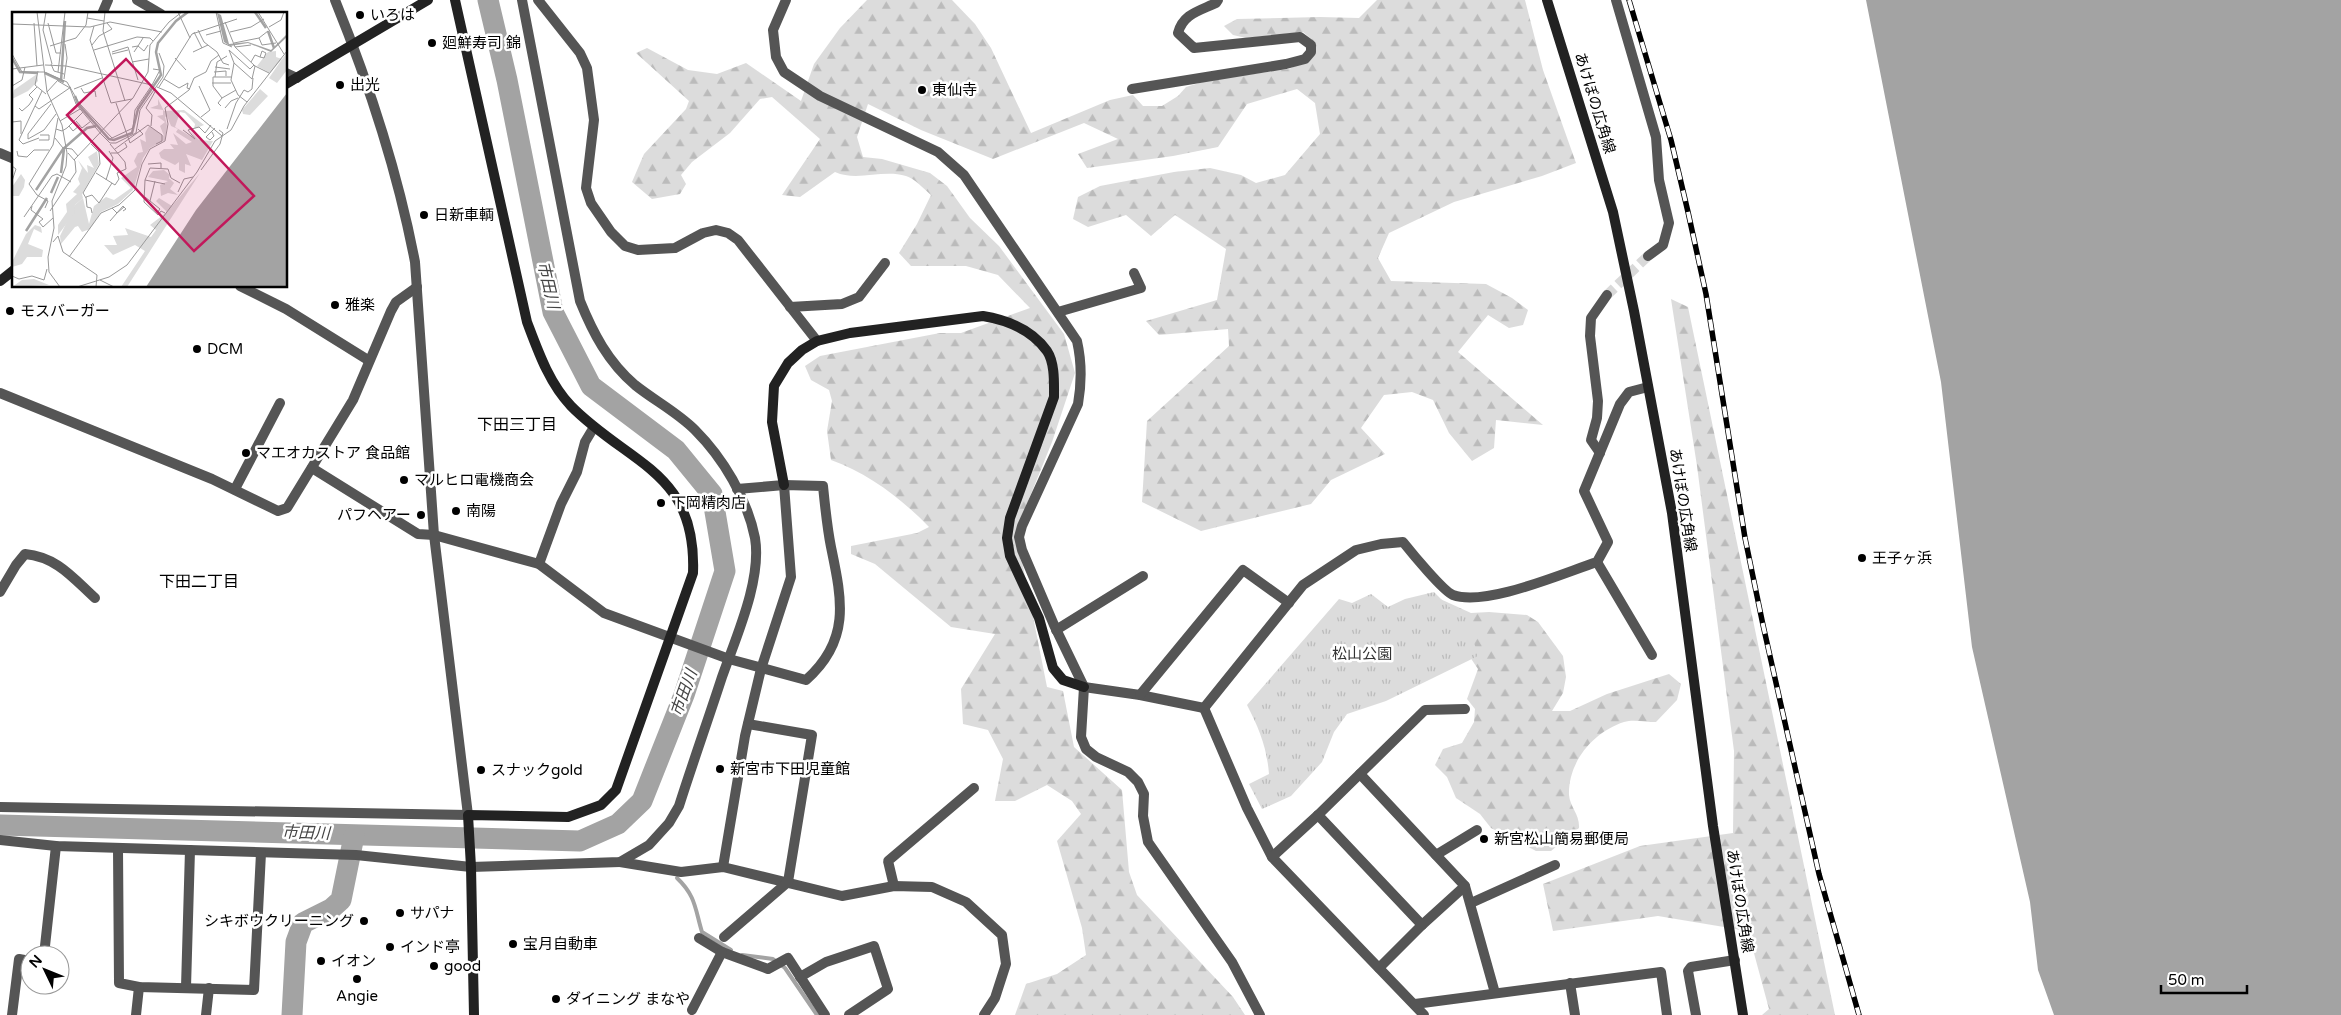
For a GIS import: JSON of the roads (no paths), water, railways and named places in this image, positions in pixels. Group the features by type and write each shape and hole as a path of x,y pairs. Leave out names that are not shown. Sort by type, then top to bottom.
{"street":[{"path":"103,12 108,0"},
{"path":"137,0 158,12"},
{"path":"335,0 353,45 407,221 415,262 434,535 468,816 474,1015"},
{"path":"288,83 428,0"},
{"path":"0,807 568,817 601,805 616,790 693,572 694,552 690,527 674,495 658,474 594,427 570,404 554,383 537,349 527,322 455,0"},
{"path":"522,0 580,301 590,325 601,346 617,367 636,385 676,412 713,449 744,504 755,539 752,588 679,806 669,823 649,845 620,862"},
{"path":"538,0 580,53 587,68 594,120 586,188 591,203 611,232 625,246 638,250 675,248 704,233 716,230 728,233 738,240 817,341"},
{"path":"786,0 772,30 776,57 784,72 820,96 938,152 952,164 964,176 1078,341 1082,364 1082,384 1078,404 1022,526 1019,537 1022,550 1056,630 1084,687 1081,737 1086,748 1096,757 1128,772 1138,782 1144,794 1143,816 1148,842 1232,962 1260,1015"},
{"path":"1132,89 1286,64 1305,59 1311,52 1311,45 1300,37 1194,48 1178,33 1181,23 1187,16 1218,0"},
{"name":"あけぼの広角線","path":"1547,0 1614,212 1648,387 1672,513 1713,826 1743,1015"},
{"path":"1616,0 1656,137 1659,180 1669,223 1664,244 1648,256"},
{"path":"288,74 297,78"},
{"path":"0,154 12,158"},
{"path":"790,307 842,304 859,297 885,263"},
{"path":"0,281 12,272"},
{"path":"1058,312 1141,288 1134,273"},
{"path":"0,393 235,489 278,511 286,508 353,400 368,360 396,302 417,287"},
{"path":"244,288 286,309 368,360"},
{"path":"1600,453 1591,440 1597,418 1598,402 1590,336 1591,318 1607,295"},
{"path":"723,867 748,724 762,669 791,577 784,485 772,422 774,386 788,363 802,350 817,341 850,333 983,316 1005,320 1021,328 1048,352 1054,376 1054,397 1010,518 1007,538 1010,556 1039,618 1054,668 1063,680 1084,687 1140,695 1204,708"},
{"path":"1204,708 1303,585 1356,550 1381,544 1403,542 1451,595 1471,598 1496,596 1597,562 1608,542 1584,491 1620,404 1629,392 1648,387"},
{"path":"235,489 280,403"},
{"path":"539,564 561,504 576,472 585,442 594,427"},
{"path":"312,468 418,534 434,535 539,564 604,613 728,659 806,680 821,666 832,647 841,614 840,587 822,486 784,485 737,490"},
{"path":"0,592 16,565 26,554 41,555 60,567 95,598"},
{"path":"1597,562 1652,655"},
{"path":"1140,695 1243,570 1289,603"},
{"path":"1056,630 1143,576"},
{"path":"1204,708 1247,808 1272,857 1424,1015"},
{"path":"1272,857 1318,816 1424,710 1464,709"},
{"path":"724,937 788,882 812,735 748,724"},
{"path":"1360,774 1465,886 1495,993"},
{"path":"894,886 888,860 974,788"},
{"path":"1318,816 1422,925"},
{"path":"1436,855 1477,830"},
{"path":"0,840 56,846 118,849 344,854 470,862 620,862 681,872 723,867 842,896 894,886 932,887 966,902 1002,935 1006,964 995,998 984,1015"},
{"path":"45,945 56,846"},
{"path":"118,849 119,984 139,987 254,990 261,853"},
{"path":"186,987 190,850"},
{"path":"1471,903 1555,865"},
{"path":"1379,968 1465,886"},
{"path":"699,938 722,952 768,969 788,958 826,1015"},
{"path":"800,977 826,962 874,946 888,989 849,1015"},
{"path":"692,1010 722,952"},
{"path":"12,1015 20,959"},
{"path":"1696,1015 1688,971 1691,967 1734,960"},
{"path":"1415,1004 1660,972 1667,1015"},
{"path":"1570,983 1574,1015"},
{"path":"136,1015 139,987"},
{"path":"206,1015 208,988"}],"waterway":[{"name":"市田川","path":"0,825 580,841 618,824 642,801 684,695 725,571 712,494 676,450 591,386 553,312 507,80 488,0"},
{"path":"292,1015 296,942 303,923 331,909 341,900 354,836"},
{"path":"677,878 691,897 702,932 731,950"},
{"path":"742,955 773,959 785,968 817,1015"}],"tunnel":[{"path":"1607,295 1648,256"}],"railway":[{"path":"1629,0 1671,140 1688,212 1706,294 1745,538 1763,625 1819,874 1859,1015"}],"place":[{"name":"いろは","path":"360,15"},
{"name":"廻鮮寿司 錦","path":"432,43"},
{"name":"出光","path":"340,85"},
{"name":"東仙寺","path":"922,90"},
{"name":"日新車輌","path":"424,215"},
{"name":"雅楽","path":"335,305"},
{"name":"モスバーガー","path":"10,311"},
{"name":"DCM","path":"197,349"},
{"name":"マエオカストア 食品館","path":"246,453"},
{"name":"マルヒロ電機商会","path":"404,480"},
{"name":"下岡精肉店","path":"661,503"},
{"name":"南陽","path":"456,511"},
{"name":"パフヘアー","path":"421,515"},
{"name":"王子ヶ浜","path":"1862,558"},
{"name":"新宮市下田児童館","path":"720,769"},
{"name":"スナックgold","path":"481,770"},
{"name":"新宮松山簡易郵便局","path":"1484,839"},
{"name":"サパナ","path":"400,913"},
{"name":"シキボウクリーニング","path":"364,921"},
{"name":"宝月自動車","path":"513,944"},
{"name":"インド亭","path":"390,947"},
{"name":"イオン","path":"321,961"},
{"name":"good","path":"434,966"},
{"name":"Angie","path":"357,979"},
{"name":"ダイニング まなや","path":"556,999"}],"district":[{"name":"下田三丁目","path":"517,425"},
{"name":"下田二丁目","path":"199,582"}],"park label":[{"name":"松山公園","path":"1362,654"}]}
